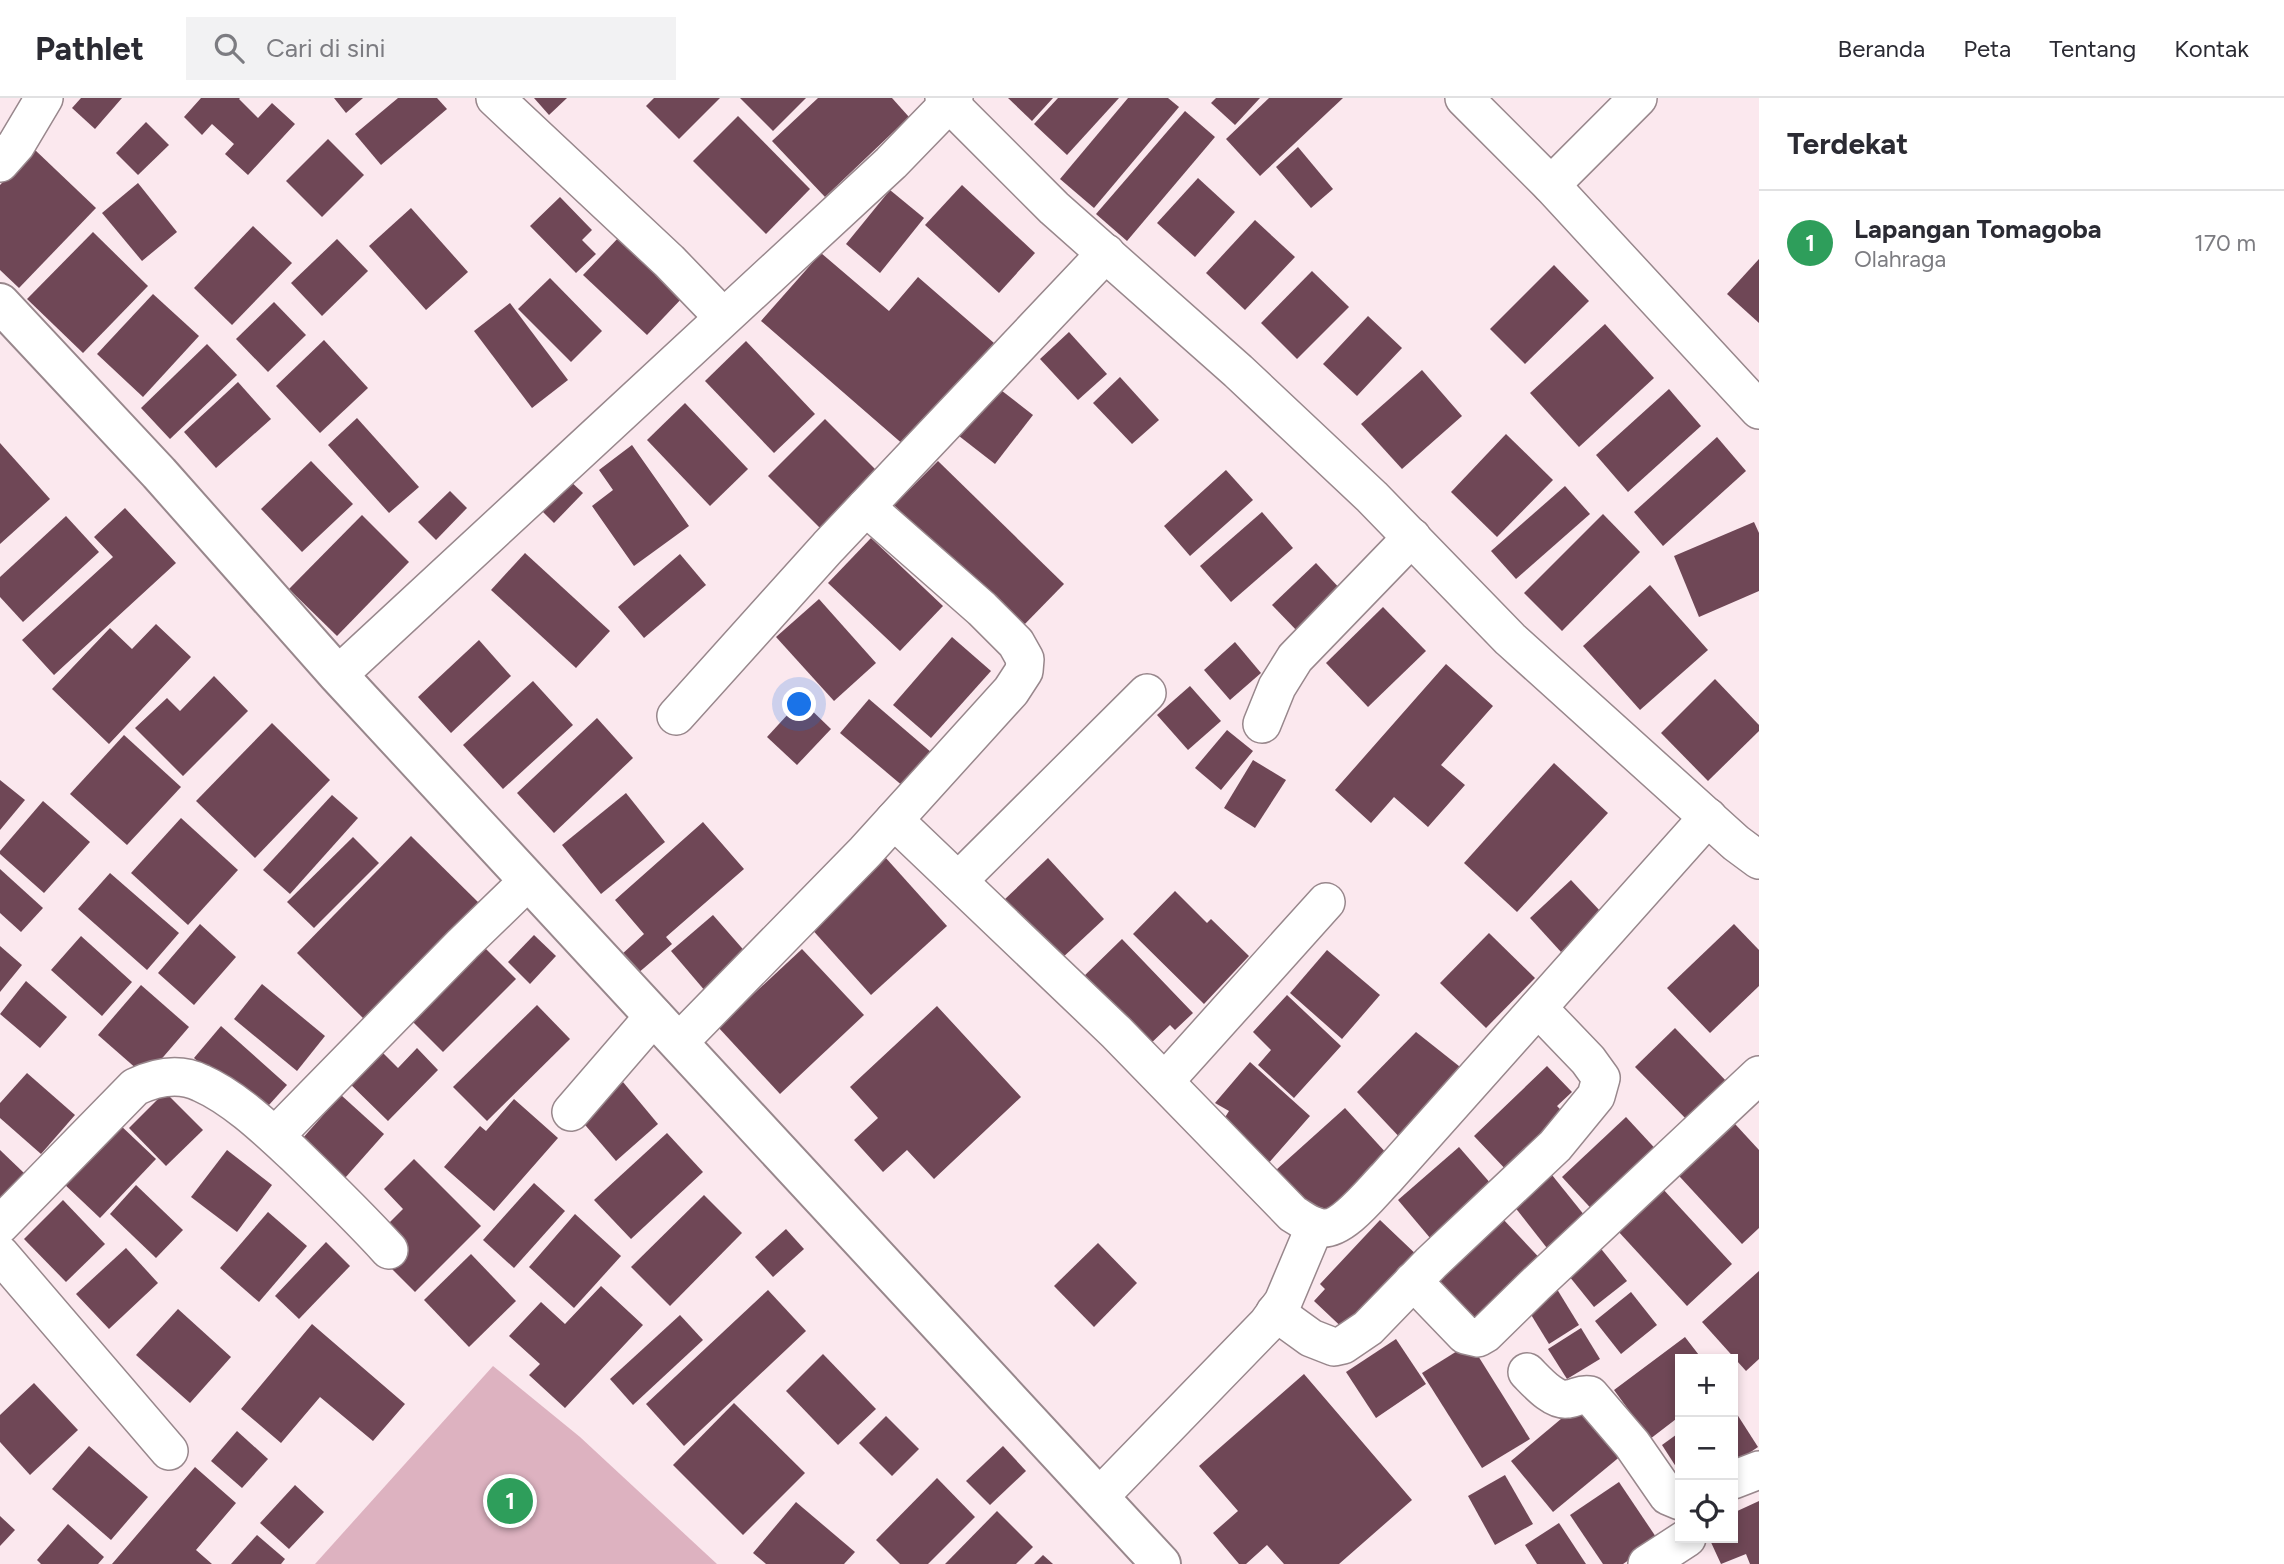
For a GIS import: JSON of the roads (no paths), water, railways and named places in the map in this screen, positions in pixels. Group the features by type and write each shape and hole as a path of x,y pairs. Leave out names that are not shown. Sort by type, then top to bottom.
{"highway":[{"path":"0,303 159,473 338,675 1161,1564"}],"street":[{"path":"0,163 16,145 44,98"},
{"path":"495,98 669,261 723,317"},
{"path":"1464,98 1551,185 1759,410"},
{"path":"1551,185 1638,98"},
{"path":"338,675 408,607 511,517 891,163 949,100 1054,208 1238,371 1412,537 1510,639 1759,860"},
{"path":"676,716 866,507 1106,253"},
{"path":"571,1112 667,1029 894,820 1012,691 1024,671 1025,659 1016,643 982,609 866,507"},
{"path":"1262,724 1277,687 1295,658 1412,537"},
{"path":"958,881 1147,693"},
{"path":"894,820 1165,1081 1293,1214 1325,1229 1345,1220 1386,1178 1708,817"},
{"path":"275,1136 463,943 528,881"},
{"path":"1165,1081 1326,902"},
{"path":"1275,1312 1318,1341 1334,1347 1343,1345 1368,1328 1413,1281 1555,1146 1597,1096 1601,1078 1588,1060 1538,1008"},
{"path":"1413,1281 1465,1335 1478,1338 1485,1334 1759,1075"},
{"path":"0,1225 135,1087 154,1078 177,1077 201,1082 244,1110 355,1212 389,1250"},
{"path":"1100,1496 1267,1324 1283,1302 1315,1226"},
{"path":"0,1254 169,1451"},
{"path":"1527,1372 1559,1399 1566,1400 1581,1394 1590,1395 1632,1444 1668,1496 1675,1499"},
{"path":"1738,1478 1759,1469"},
{"path":"1647,1564 1679,1543"},
{"path":"1694,1543 1700,1564"}],"place":[{"name":"Lapangan Tomagoba","path":"510,1501"}]}
